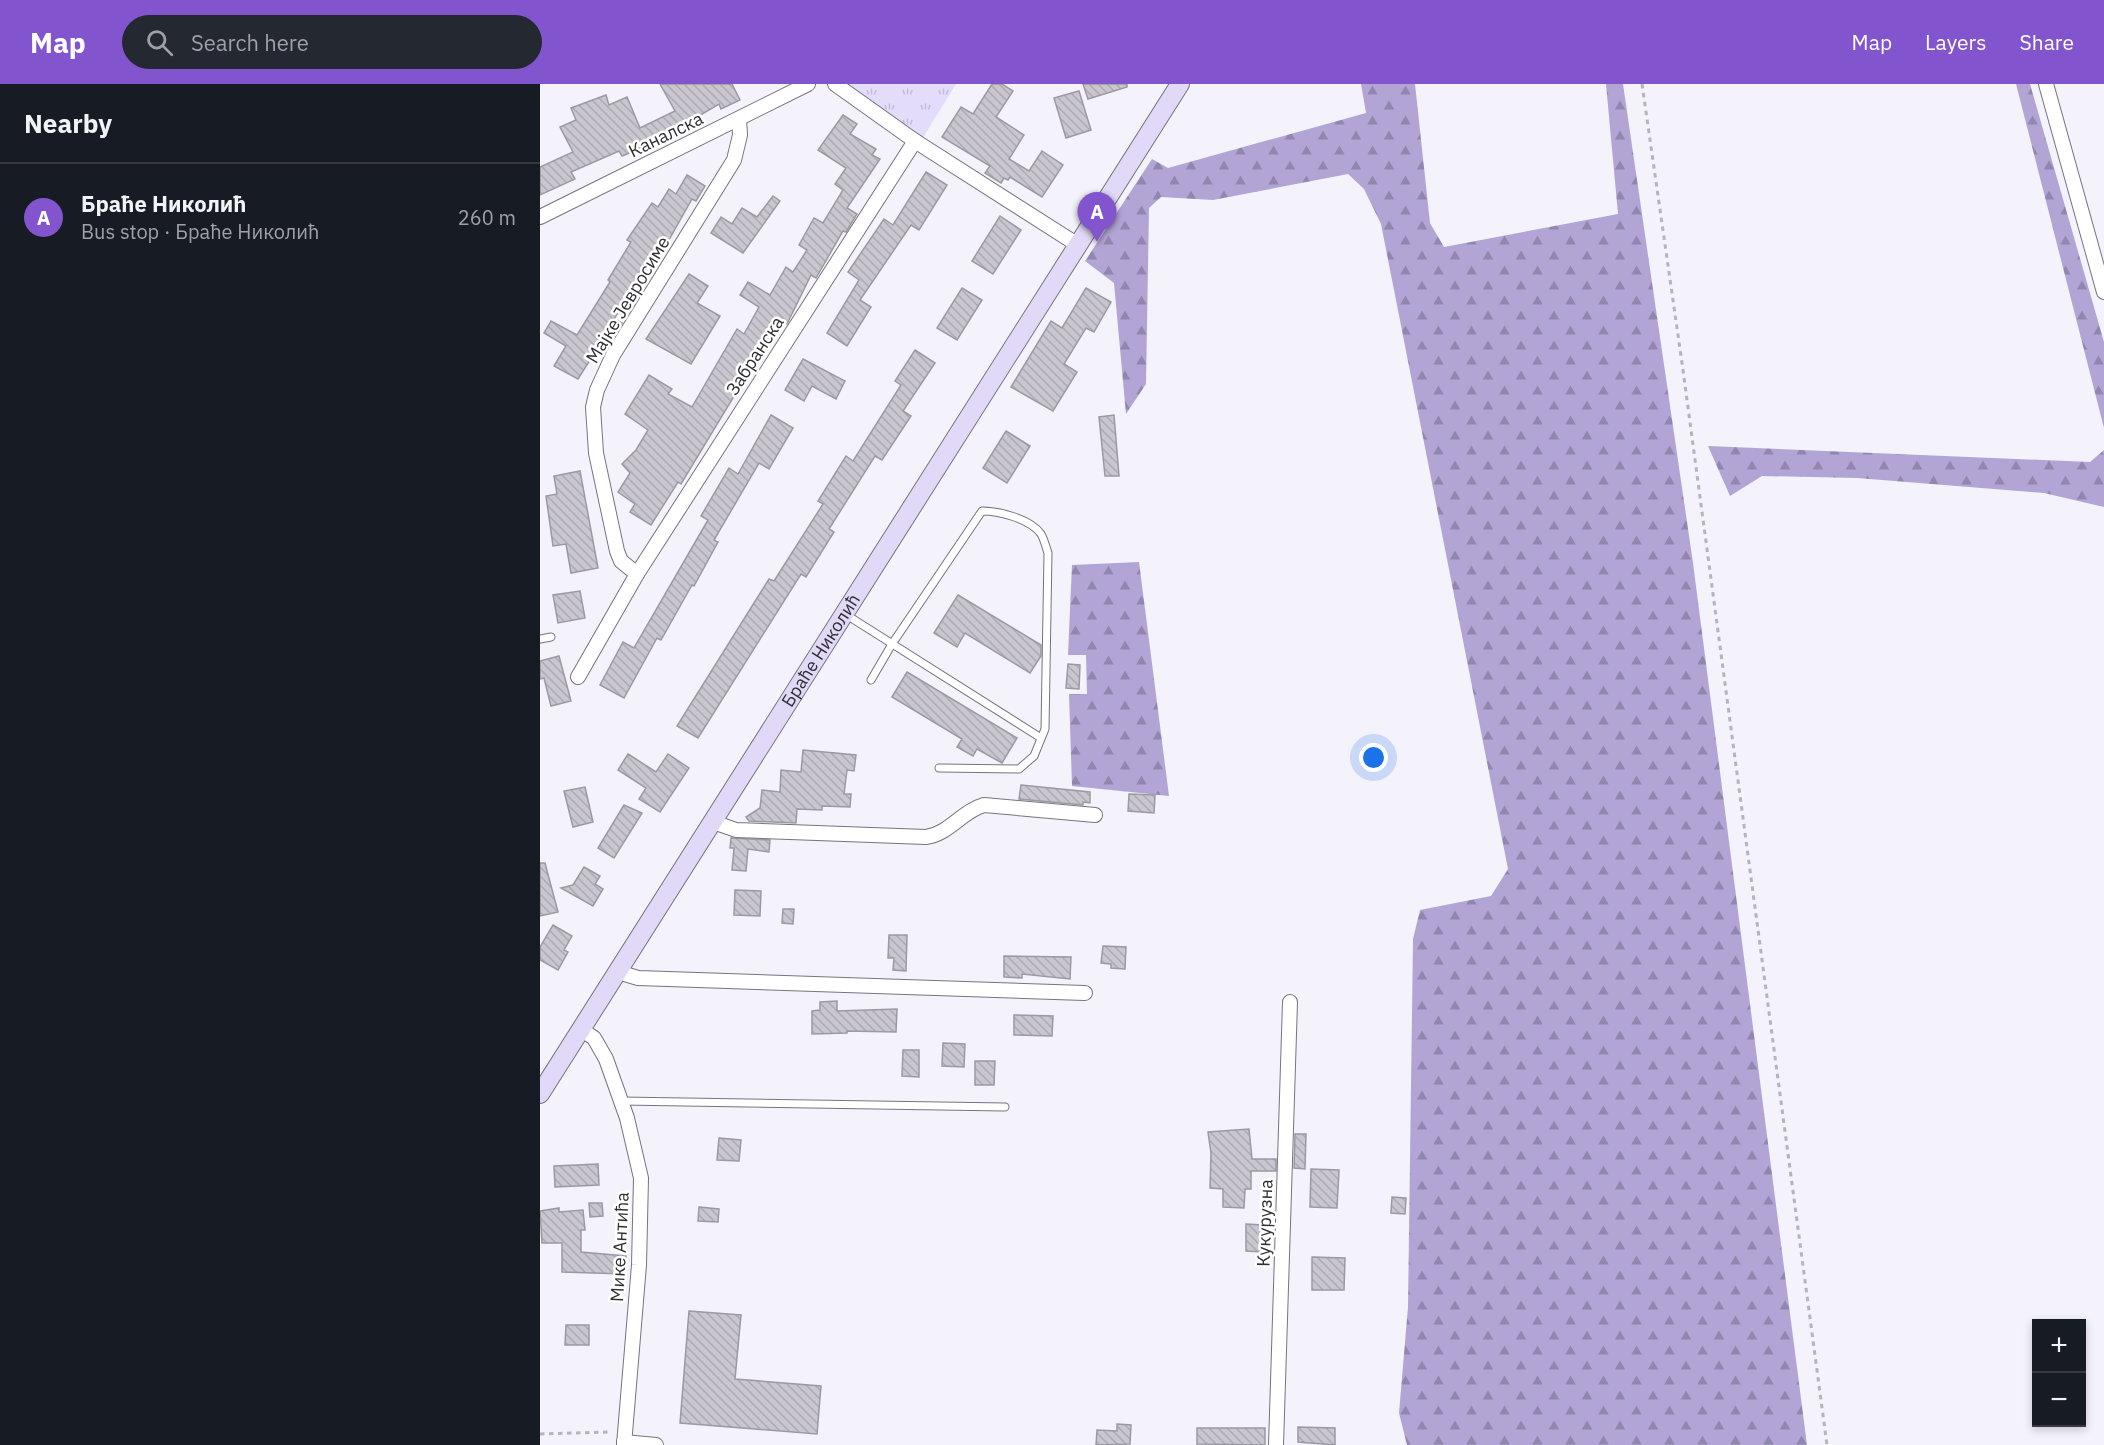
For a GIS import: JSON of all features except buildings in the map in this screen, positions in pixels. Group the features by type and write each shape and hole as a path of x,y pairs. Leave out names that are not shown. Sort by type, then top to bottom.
{"main road":[{"name":"Браће Николић","path":"543,1083 582,1030 1180,84"}],"street":[{"name":"Каналска","path":"540,217 808,84"},
{"path":"835,84 915,141 1078,245"},
{"path":"2046,84 2104,292"},
{"name":"Мајке Јевросиме","path":"637,574 621,561 617,551 596,453 593,407 597,390 613,355 734,159 740,135 739,119"},
{"name":"Забранска","path":"578,676 637,574 915,141"},
{"path":"713,822 736,830 926,837 941,833 969,811 984,805 1095,815"},
{"path":"618,972 638,978 1085,993"},
{"name":"Кукурузна","path":"1276,1445 1290,1002"},
{"name":"Мике Антића","path":"582,1030 598,1044 621,1101 636,1155 642,1197 625,1440"},
{"path":"625,1440 656,1445"}],"lane":[{"path":"871,680 892,644 982,511 995,511 1020,520 1041,533 1048,553 1045,729 1035,756 1019,769 939,768"},
{"path":"845,614 1041,738"},
{"path":"540,639 551,637"},
{"path":"621,1101 1005,1107"}],"path":[{"path":"1642,84 1685,382 1827,1445"},
{"path":"540,1434 625,1440"}],"green space":[{"path":"849,84 956,84 922,139"},
{"path":"1361,84 1415,84 1430,223 1444,247 1618,214 1606,84 1623,84 1693,563 1807,1445 1407,1445 1399,1413 1408,1307 1413,939 1420,910 1491,896 1508,869 1381,224 1364,189 1348,174 1213,200 1161,197 1149,208 1146,384 1126,414 1114,283 1085,261 1152,159 1168,168 1366,113"},
{"path":"2016,84 2030,84 2104,342 2104,428"},
{"path":"1708,446 2090,462 2104,450 2104,507 2044,493 1857,478 1762,476 1730,496"},
{"path":"1139,562 1169,796 1072,786 1069,694 1087,694 1086,655 1068,655 1072,565"}],"place":[{"name":"Браће Николић","path":"1097,242"}]}
